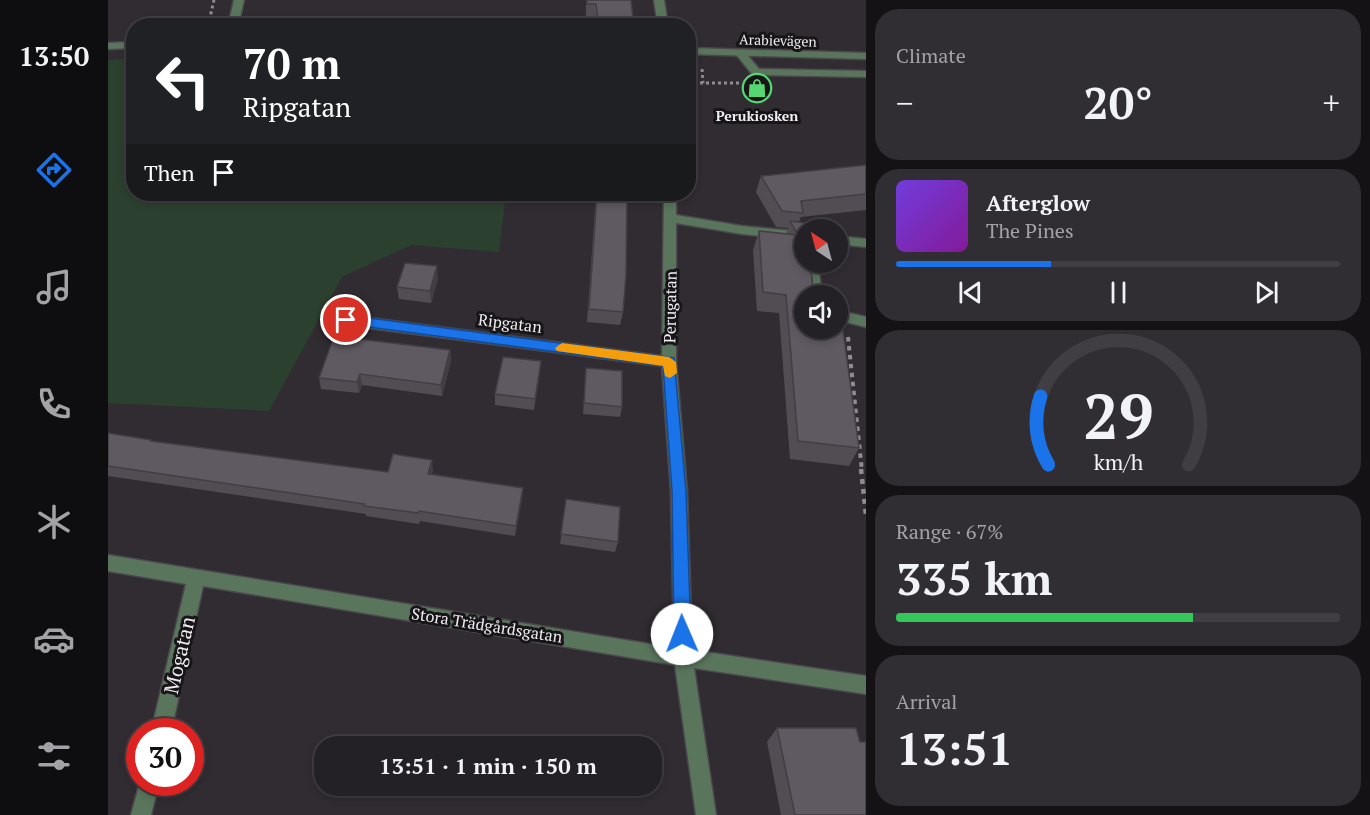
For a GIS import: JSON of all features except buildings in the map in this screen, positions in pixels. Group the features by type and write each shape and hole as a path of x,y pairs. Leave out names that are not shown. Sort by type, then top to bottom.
{"street":[{"path":"235,18 240,0"},
{"path":"659,0 662,18"},
{"path":"108,46 126,45"},
{"name":"Arabievägen","path":"696,51 866,56"},
{"path":"740,53 756,72 866,74"},
{"name":"Perugatan","path":"670,201 669,362 679,491 683,658 706,815"},
{"path":"671,218 794,235"},
{"path":"848,241 866,243"},
{"path":"848,318 866,322"},
{"name":"Ripgatan","path":"346,320 669,362"},
{"name":"Stora Trädgårdsgatan","path":"108,563 683,658 866,685"},
{"name":"Mogatan","path":"164,718 196,578"},
{"path":"141,815 146,796"}],"path":[{"path":"210,18 214,0"},
{"path":"844,339 866,515"}],"green space":[{"path":"126,59 126,201 505,201 499,252 411,245 342,277 269,411 108,403 108,60"}],"slow traffic":[{"path":"562,348 669,362 670,373"}],"place":[{"name":"Perukiosken","path":"757,88"}],"route":[{"path":"346,320 669,362 679,491 682,634"}]}
